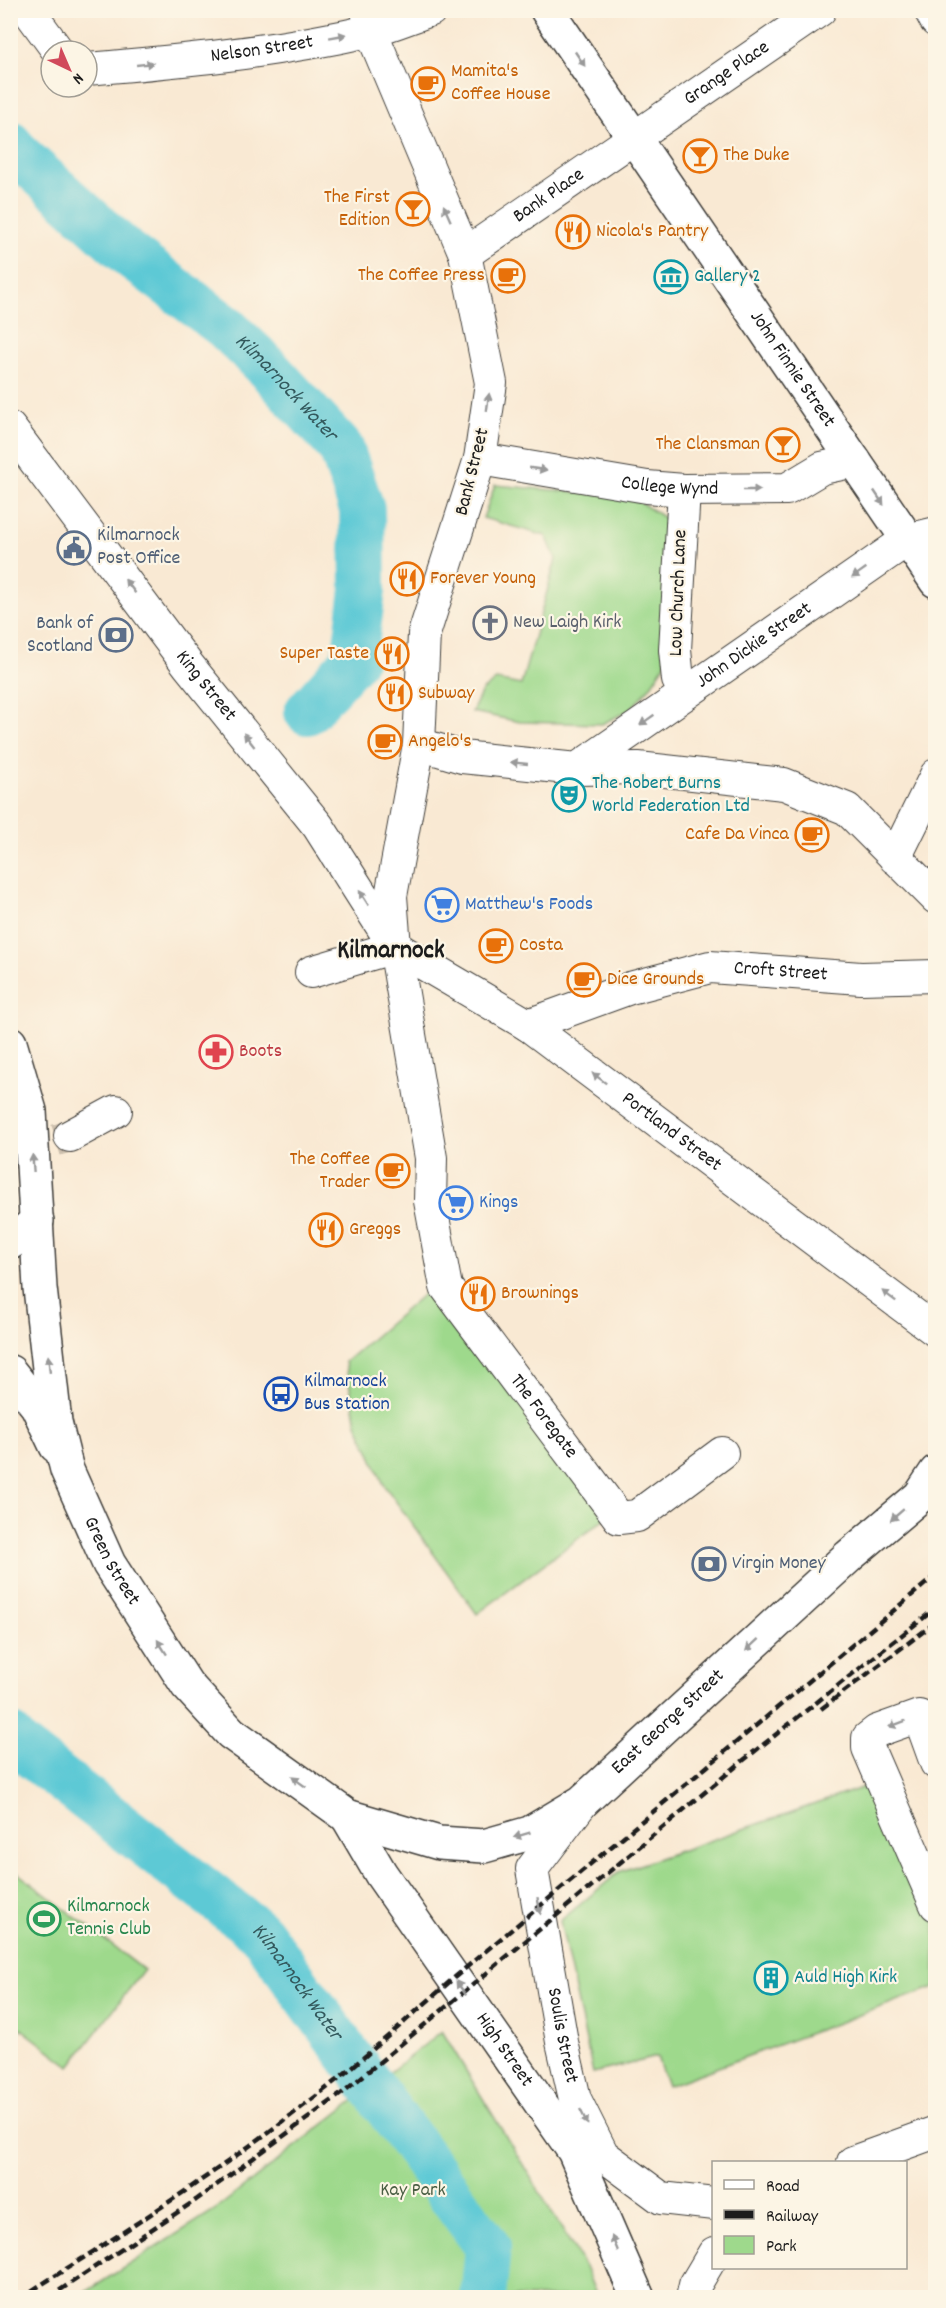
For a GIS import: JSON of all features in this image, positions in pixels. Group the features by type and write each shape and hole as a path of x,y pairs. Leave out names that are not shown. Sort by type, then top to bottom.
{"main road":[{"name":"John Finnie Street","path":"547,10 855,461 921,536 936,581"},
{"name":"Green Street","path":"10,1043 30,1111 40,1288 55,1422 67,1470 109,1564 187,1685 231,1733 346,1816"},
{"path":"10,1243 37,1221"},
{"path":"10,1372 37,1406 67,1470"},
{"name":"East George Street","path":"346,1816 439,1843 484,1846 530,1833 582,1802 849,1556 920,1496 936,1472"},
{"name":"High Street","path":"346,1816 381,1874 574,2151 638,2298"}],"street":[{"path":"28,10 49,39"},
{"name":"Nelson Street","path":"99,68 208,58 369,21 431,10"},
{"name":"Grange Place","path":"633,136 820,10"},
{"path":"930,10 936,21"},
{"name":"Bank Street","path":"369,21 465,254 491,383 480,459 424,634 419,744 391,896 395,947 431,1158 430,1201"},
{"name":"Bank Place","path":"465,254 633,136"},
{"name":"King Street","path":"10,428 188,665 318,826 395,947"},
{"name":"College Wynd","path":"480,459 648,487 684,490 787,489 822,468 855,461"},
{"name":"Low Church Lane","path":"684,490 675,650 678,680 686,693"},
{"name":"John Dickie Street","path":"577,769 921,536"},
{"path":"419,744 462,756 577,769 638,768 784,784 847,809 936,898"},
{"path":"895,858 936,775"},
{"path":"311,972 395,947"},
{"name":"Portland Street","path":"395,947 528,1025 936,1331"},
{"name":"Croft Street","path":"528,1025 630,988 710,967 861,978 936,976"},
{"path":"70,1136 116,1112"},
{"name":"The Foregate","path":"430,1201 446,1287 517,1386 619,1518 636,1516 722,1454"},
{"path":"936,1763 919,1716 877,1731 868,1738 868,1748 936,1905"},
{"name":"Soulis Street","path":"582,1802 532,1869 561,2042 575,2099 603,2156 661,2198 712,2204"},
{"path":"858,2161 936,2132"},
{"path":"692,2298 695,2285 712,2256"}],"green space":[{"name":"New Laigh Kirk","path":"495,485 632,497 680,528 665,664 650,687 630,710 602,724 520,722 472,712 482,691 496,680 521,685 556,559 546,536 483,518"},
{"path":"434,1285 607,1517 477,1614 384,1485 357,1423 345,1362"},
{"path":"876,1783 935,1915 935,1987 667,2086 657,2057 593,2073 560,1921 619,1872"},
{"name":"Kilmarnock Tennis Club","path":"11,1868 144,1970 70,2066 11,2021"},
{"name":"Kay Park","path":"442,2031 585,2267 597,2297 78,2297 216,2209"}],"waterway":[{"name":"Kilmarnock Water","path":"10,144 21,157 131,256 224,326 262,362 341,448 362,509 363,590 354,660 307,712"},
{"name":"Kilmarnock Water","path":"10,1736 19,1746 261,1934 488,2247 483,2298"}],"tunnel":[{"path":"10,1154 70,1136"}],"railway":[{"path":"20,2298 199,2182 325,2089 481,1955 936,1575"},
{"path":"48,2298 196,2200 341,2094 745,1759 936,1608"},
{"path":"821,1709 936,1622"}],"place":[{"name":"Mamita's Coffee House","path":"428,84"},
{"name":"The Duke","path":"700,156"},
{"name":"The First Edition","path":"413,209"},
{"name":"Nicola's Pantry","path":"573,232"},
{"name":"The Coffee Press","path":"508,276"},
{"name":"Gallery 2","path":"671,277"},
{"name":"The Clansman","path":"783,445"},
{"name":"Kilmarnock Post Office","path":"74,548"},
{"name":"Forever Young","path":"407,579"},
{"name":"New Laigh Kirk","path":"490,623"},
{"name":"Bank of Scotland","path":"116,635"},
{"name":"Super Taste","path":"392,654"},
{"name":"Subway","path":"395,694"},
{"name":"Angelo's","path":"385,742"},
{"name":"The Robert Burns World Federation Ltd","path":"569,795"},
{"name":"Cafe Da Vinca","path":"812,835"},
{"name":"Matthew's Foods","path":"442,905"},
{"name":"Costa","path":"496,946"},
{"name":"Dice Grounds","path":"584,980"},
{"name":"Boots","path":"216,1052"},
{"name":"The Coffee Trader","path":"393,1171"},
{"name":"Kings","path":"456,1203"},
{"name":"Greggs","path":"326,1230"},
{"name":"Brownings","path":"478,1294"},
{"name":"Kilmarnock Bus Station","path":"281,1394"},
{"name":"Virgin Money","path":"709,1564"},
{"name":"Kilmarnock Tennis Club","path":"44,1919"},
{"name":"Auld High Kirk","path":"771,1978"}],"district":[{"name":"Kilmarnock","path":"391,951"}]}
